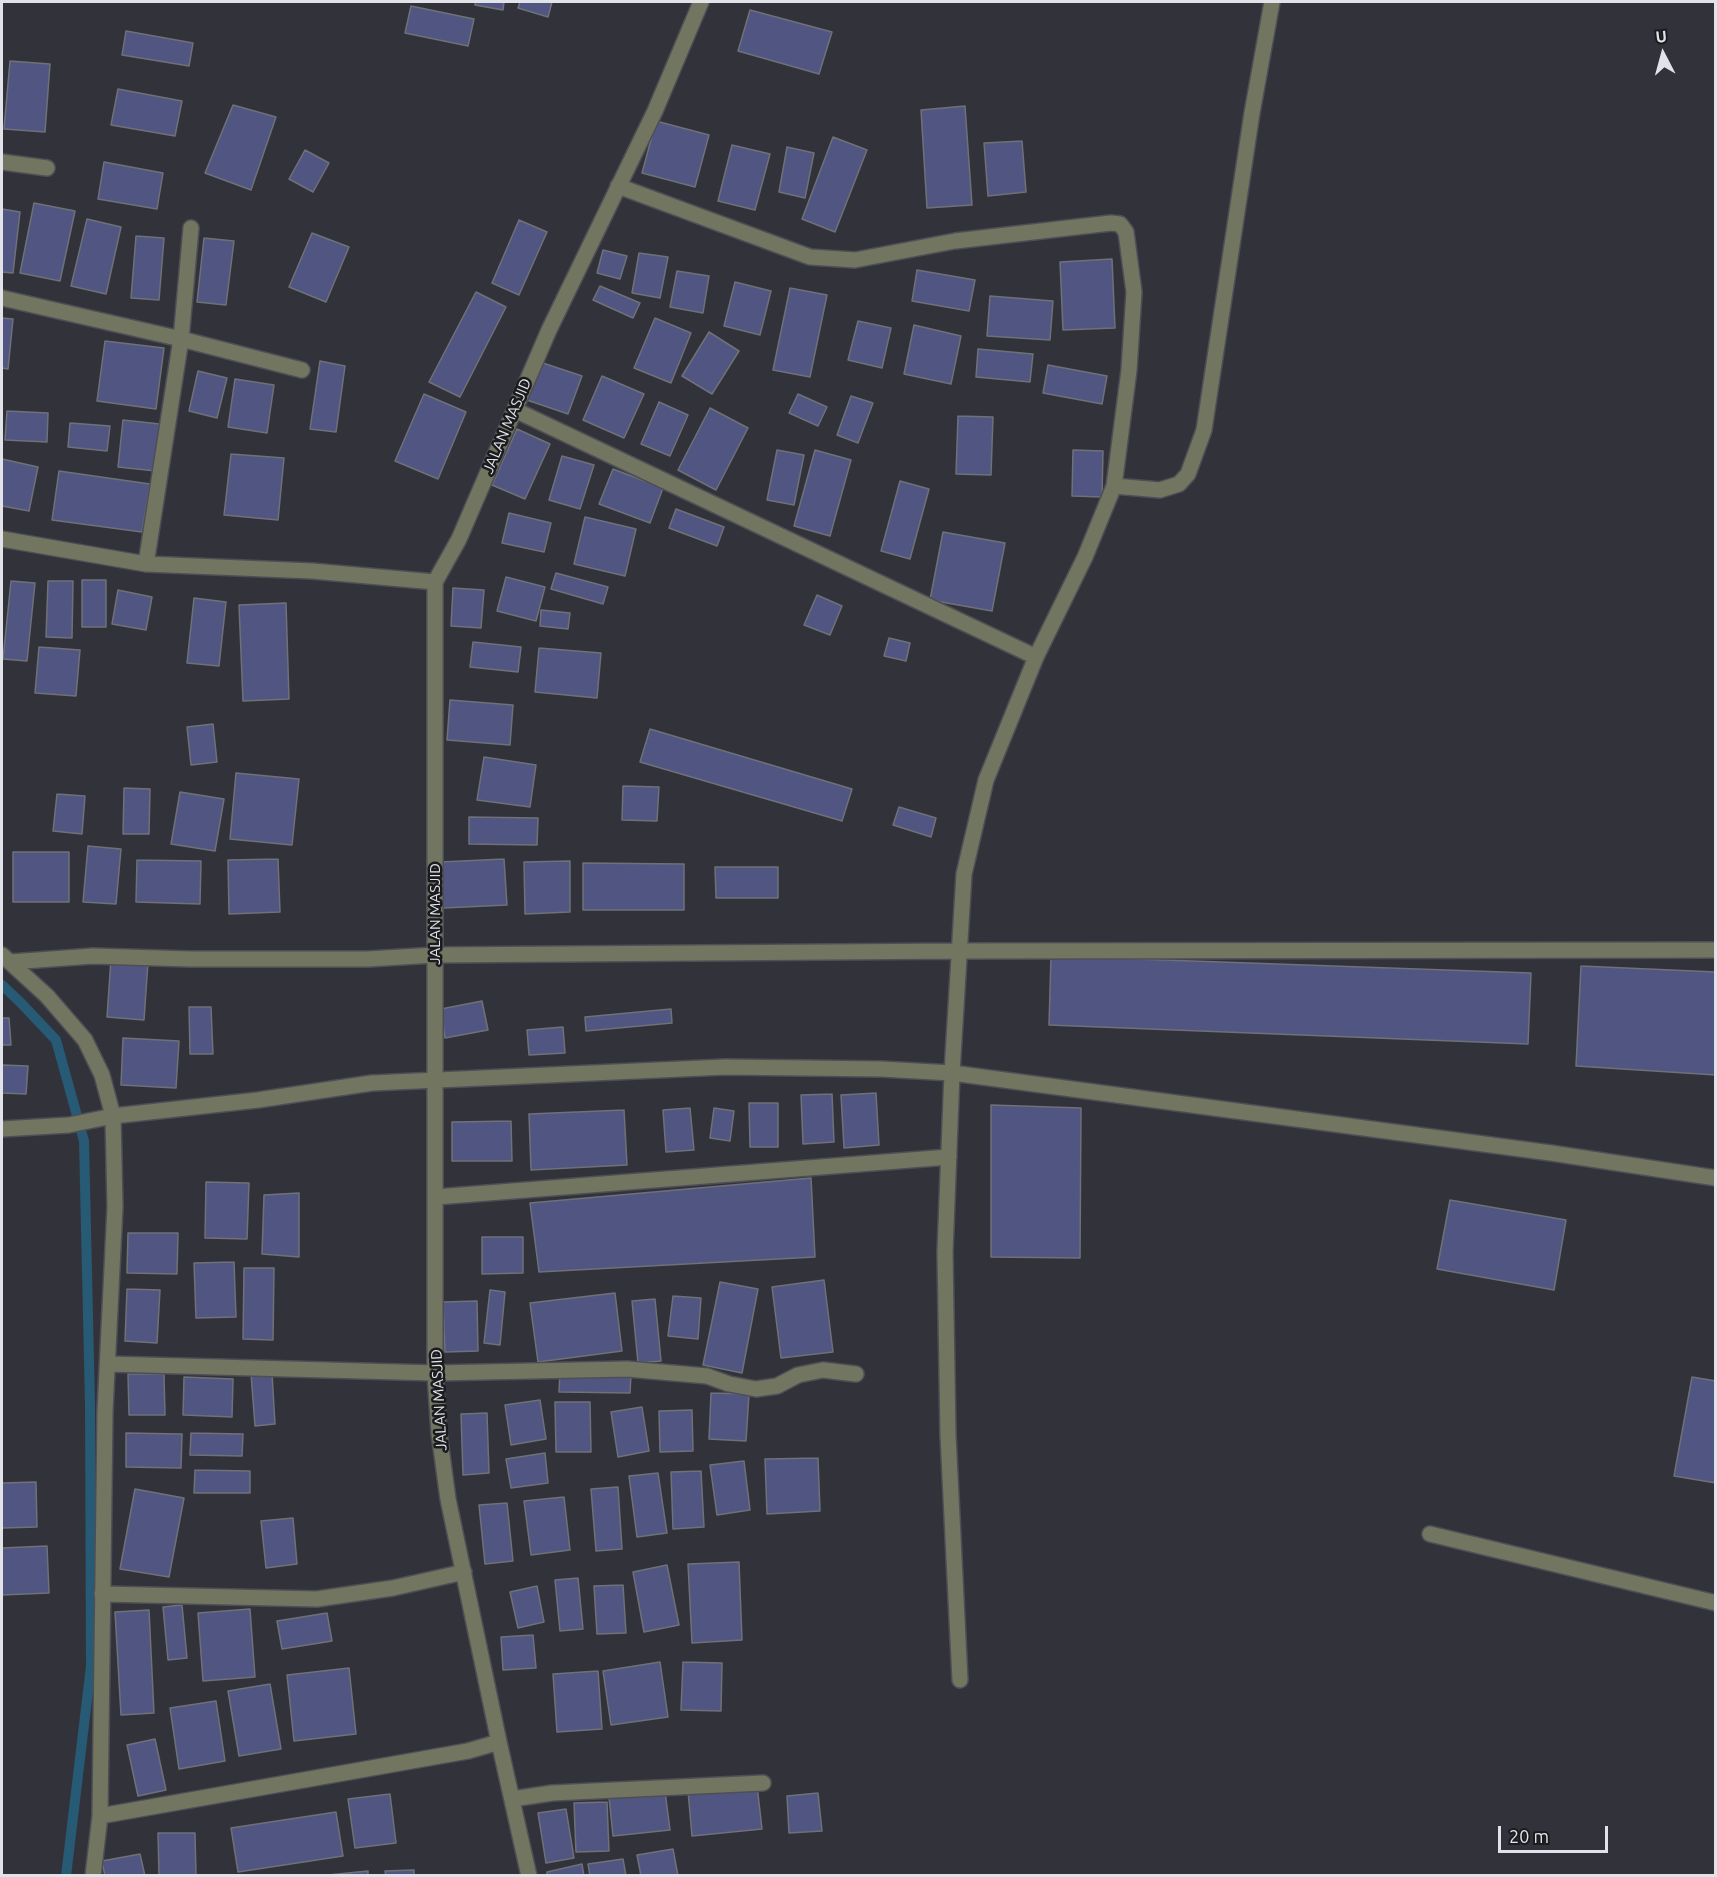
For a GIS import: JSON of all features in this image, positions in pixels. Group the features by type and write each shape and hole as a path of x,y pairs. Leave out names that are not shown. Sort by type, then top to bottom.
{"street":[{"name":"JALAN MASJID","path":"529,1875 448,1499 439,1432 435,1373 435,582 459,539 549,330 655,111 701,2"},
{"path":"1114,486 1160,490 1179,484 1188,474 1204,430 1252,113 1272,2"},
{"path":"2,162 47,168"},
{"path":"618,186 810,256 855,260 955,241 1111,223 1120,224 1126,232 1134,292 1129,370 1114,486 1085,557 1036,657 986,780 964,874 952,1073 945,1252 948,1435 960,1680"},
{"path":"146,564 181,339 191,228"},
{"path":"2,298 181,339 302,370"},
{"path":"515,410 1036,657"},
{"path":"2,539 146,564 312,571 435,582"},
{"path":"6,958 93,956 190,959 368,959 435,956 959,951 1716,950"},
{"path":"6,958 47,996 85,1040 102,1075 112,1116 115,1207 102,1594 100,1816 93,1875"},
{"path":"2,1129 69,1125 112,1116 258,1100 372,1083 725,1067 880,1069 952,1073 1540,1151 1716,1178"},
{"path":"436,1197 949,1157"},
{"path":"108,1364 435,1373 627,1369 707,1376 729,1384 756,1389 777,1386 798,1375 823,1370 856,1374"},
{"path":"1430,1534 1716,1603"},
{"path":"102,1594 317,1599 393,1587 464,1572"},
{"path":"100,1816 468,1751 499,1742"},
{"path":"512,1799 552,1793 763,1783"}],"building":[{"path":"475,2 504,2 503,10 475,5"},
{"path":"520,2 552,2 548,17 518,8"},
{"path":"411,6 474,19 468,46 405,33"},
{"path":"750,10 832,32 819,74 738,51"},
{"path":"126,31 193,43 189,66 122,55"},
{"path":"10,61 50,64 45,132 4,129"},
{"path":"118,89 182,101 175,136 111,125"},
{"path":"233,105 276,117 251,190 205,173"},
{"path":"965,106 972,205 927,208 921,110"},
{"path":"656,121 709,135 695,187 642,173"},
{"path":"833,137 867,150 835,232 802,219"},
{"path":"1022,141 1026,192 988,196 984,143"},
{"path":"732,145 770,154 755,210 718,201"},
{"path":"787,147 814,153 805,198 779,192"},
{"path":"305,150 329,163 313,192 289,179"},
{"path":"104,162 163,173 157,209 98,199"},
{"path":"34,203 75,211 60,281 20,273"},
{"path":"2,209 20,212 13,273 2,272"},
{"path":"87,219 121,227 106,294 71,286"},
{"path":"519,220 547,232 519,295 492,283"},
{"path":"312,233 349,247 326,302 289,287"},
{"path":"136,236 164,238 159,300 131,298"},
{"path":"204,238 234,241 226,305 197,302"},
{"path":"603,250 627,256 620,279 597,273"},
{"path":"639,253 668,257 660,298 632,293"},
{"path":"1112,259 1115,328 1063,330 1060,262"},
{"path":"917,270 975,280 969,311 912,301"},
{"path":"677,271 709,276 703,313 670,307"},
{"path":"735,282 771,291 760,335 724,326"},
{"path":"600,286 640,303 633,318 593,300"},
{"path":"790,288 827,295 810,377 773,370"},
{"path":"476,292 506,307 460,397 429,382"},
{"path":"990,296 1053,301 1050,340 987,336"},
{"path":"2,318 13,319 8,369 2,368"},
{"path":"655,318 691,333 671,383 634,368"},
{"path":"858,321 891,328 882,368 848,360"},
{"path":"914,325 961,336 951,384 904,374"},
{"path":"709,332 739,351 712,394 682,376"},
{"path":"105,341 164,348 156,409 97,401"},
{"path":"978,349 1033,354 1030,382 976,377"},
{"path":"320,361 345,366 336,432 310,429"},
{"path":"540,362 582,376 568,414 527,400"},
{"path":"1048,365 1107,376 1102,404 1043,393"},
{"path":"198,371 227,378 217,418 189,411"},
{"path":"602,376 644,394 624,438 583,420"},
{"path":"235,379 274,385 267,433 228,427"},
{"path":"424,394 466,412 438,479 395,461"},
{"path":"798,394 827,407 818,426 789,413"},
{"path":"851,396 873,403 858,443 837,435"},
{"path":"659,402 688,415 670,456 641,444"},
{"path":"710,408 748,428 716,490 678,470"},
{"path":"7,411 48,413 47,442 5,440"},
{"path":"958,416 993,417 991,475 956,474"},
{"path":"123,420 160,424 156,471 118,467"},
{"path":"70,423 110,426 107,451 68,447"},
{"path":"517,429 550,444 525,499 492,485"},
{"path":"777,450 804,455 794,505 767,500"},
{"path":"815,450 851,460 830,536 794,526"},
{"path":"1073,450 1103,451 1102,497 1072,496"},
{"path":"231,454 284,458 278,520 224,515"},
{"path":"562,456 594,465 580,509 549,500"},
{"path":"2,459 38,467 29,511 2,506"},
{"path":"613,469 663,488 650,523 599,504"},
{"path":"59,471 150,484 142,532 52,520"},
{"path":"900,481 929,489 910,559 881,551"},
{"path":"676,509 724,527 717,546 669,528"},
{"path":"509,513 551,523 544,552 502,543"},
{"path":"585,517 636,529 625,576 574,564"},
{"path":"943,532 1005,543 992,611 930,600"},
{"path":"556,573 608,587 603,604 551,589"},
{"path":"506,577 545,587 536,621 497,611"},
{"path":"82,580 106,580 106,627 82,627"},
{"path":"11,581 35,583 27,661 3,659"},
{"path":"48,581 73,581 72,638 46,637"},
{"path":"453,588 484,590 481,628 451,626"},
{"path":"118,590 152,597 146,630 112,624"},
{"path":"817,595 842,606 830,635 804,625"},
{"path":"194,598 226,602 219,666 187,663"},
{"path":"286,603 289,699 243,701 239,605"},
{"path":"541,610 570,613 568,629 540,626"},
{"path":"889,638 910,643 906,661 884,656"},
{"path":"473,642 521,647 518,672 470,667"},
{"path":"39,647 80,650 76,696 35,693"},
{"path":"539,648 601,653 597,698 535,692"},
{"path":"450,700 513,705 510,745 447,740"},
{"path":"213,724 217,762 191,765 187,727"},
{"path":"650,729 852,789 842,821 640,762"},
{"path":"484,757 536,765 530,807 477,800"},
{"path":"236,773 299,779 292,845 230,839"},
{"path":"623,786 659,787 657,821 622,820"},
{"path":"124,788 150,789 149,834 123,834"},
{"path":"180,792 224,799 215,851 171,844"},
{"path":"57,794 85,796 82,834 53,831"},
{"path":"899,807 936,818 931,837 893,825"},
{"path":"469,817 538,818 537,845 469,844"},
{"path":"88,846 121,849 116,904 83,902"},
{"path":"13,852 69,852 69,902 13,902"},
{"path":"278,859 280,912 229,914 228,860"},
{"path":"504,859 507,905 443,908 441,862"},
{"path":"137,860 201,861 200,904 136,902"},
{"path":"570,861 570,912 525,914 524,862"},
{"path":"583,863 684,864 684,910 583,910"},
{"path":"715,867 778,867 778,898 716,898"},
{"path":"1051,956 1531,973 1528,1044 1049,1025"},
{"path":"111,959 148,962 144,1020 107,1017"},
{"path":"1581,966 1716,972 1716,1075 1576,1066"},
{"path":"482,1001 488,1030 445,1038 441,1009"},
{"path":"189,1007 211,1007 213,1054 190,1054"},
{"path":"671,1009 672,1023 586,1031 585,1017"},
{"path":"2,1018 9,1018 11,1045 2,1045"},
{"path":"563,1027 565,1053 529,1055 527,1030"},
{"path":"123,1038 179,1041 176,1088 121,1085"},
{"path":"2,1065 28,1066 26,1094 2,1093"},
{"path":"876,1093 879,1145 844,1148 841,1095"},
{"path":"832,1094 834,1142 803,1144 801,1095"},
{"path":"749,1103 778,1103 778,1147 750,1147"},
{"path":"991,1105 1081,1108 1080,1258 991,1257"},
{"path":"690,1108 694,1150 666,1152 663,1110"},
{"path":"714,1108 734,1111 730,1141 710,1138"},
{"path":"624,1110 627,1165 531,1170 529,1114"},
{"path":"511,1121 512,1161 452,1161 452,1122"},
{"path":"811,1178 815,1257 539,1272 530,1203"},
{"path":"206,1182 249,1183 247,1239 205,1238"},
{"path":"299,1193 299,1257 262,1254 264,1195"},
{"path":"1450,1200 1566,1220 1554,1290 1437,1269"},
{"path":"128,1233 178,1233 177,1274 127,1273"},
{"path":"482,1237 523,1237 523,1273 482,1274"},
{"path":"234,1262 236,1317 196,1318 194,1263"},
{"path":"244,1268 274,1268 273,1340 243,1339"},
{"path":"824,1280 833,1352 781,1358 772,1287"},
{"path":"720,1282 758,1289 742,1373 703,1365"},
{"path":"127,1289 160,1290 157,1343 125,1341"},
{"path":"490,1290 505,1292 500,1345 484,1343"},
{"path":"615,1293 622,1351 538,1362 530,1303"},
{"path":"673,1296 701,1298 698,1339 668,1336"},
{"path":"655,1299 661,1361 638,1363 632,1301"},
{"path":"477,1301 478,1351 445,1352 443,1302"},
{"path":"560,1372 631,1374 630,1393 559,1392"},
{"path":"272,1373 275,1424 255,1426 251,1374"},
{"path":"128,1374 164,1374 165,1415 129,1415"},
{"path":"184,1377 233,1379 232,1417 183,1415"},
{"path":"1692,1377 1716,1381 1716,1483 1674,1476"},
{"path":"711,1393 749,1394 746,1441 709,1439"},
{"path":"540,1400 546,1439 511,1445 505,1405"},
{"path":"555,1402 590,1402 591,1452 556,1452"},
{"path":"642,1407 649,1451 618,1457 611,1412"},
{"path":"692,1410 693,1451 660,1452 659,1411"},
{"path":"487,1413 489,1473 463,1475 461,1414"},
{"path":"126,1433 182,1434 181,1468 126,1467"},
{"path":"191,1433 243,1434 242,1456 190,1455"},
{"path":"545,1453 548,1483 511,1488 506,1459"},
{"path":"818,1458 820,1511 767,1514 765,1459"},
{"path":"744,1461 750,1510 717,1515 710,1465"},
{"path":"195,1470 250,1471 250,1493 194,1493"},
{"path":"701,1471 704,1527 673,1529 671,1472"},
{"path":"658,1473 667,1533 637,1537 629,1476"},
{"path":"36,1482 37,1527 2,1528 2,1483"},
{"path":"618,1487 622,1549 596,1551 591,1489"},
{"path":"135,1489 184,1498 169,1577 120,1569"},
{"path":"564,1497 570,1550 531,1555 524,1501"},
{"path":"507,1503 513,1561 485,1564 479,1505"},
{"path":"293,1518 297,1564 266,1568 261,1521"},
{"path":"47,1546 49,1593 2,1595 2,1548"},
{"path":"739,1562 742,1640 692,1643 688,1564"},
{"path":"667,1565 679,1625 644,1632 633,1572"},
{"path":"578,1578 583,1629 560,1631 555,1580"},
{"path":"623,1585 626,1633 597,1634 594,1586"},
{"path":"537,1586 544,1622 518,1628 510,1592"},
{"path":"182,1605 187,1658 168,1660 163,1607"},
{"path":"250,1609 255,1677 203,1681 198,1613"},
{"path":"149,1610 154,1713 121,1715 115,1612"},
{"path":"327,1613 332,1641 282,1649 277,1621"},
{"path":"533,1635 536,1668 503,1670 501,1637"},
{"path":"660,1662 668,1717 611,1725 603,1671"},
{"path":"683,1662 722,1663 721,1711 681,1710"},
{"path":"349,1668 356,1734 294,1741 287,1675"},
{"path":"598,1671 602,1729 557,1732 553,1674"},
{"path":"270,1684 281,1749 239,1756 228,1691"},
{"path":"216,1701 225,1761 179,1769 170,1708"},
{"path":"155,1739 166,1790 138,1796 127,1745"},
{"path":"757,1785 762,1829 692,1836 688,1791"},
{"path":"665,1791 670,1830 613,1836 609,1797"},
{"path":"818,1793 822,1831 789,1833 787,1796"},
{"path":"390,1794 396,1843 355,1848 348,1799"},
{"path":"607,1802 609,1851 576,1852 574,1803"},
{"path":"566,1809 574,1858 546,1863 538,1813"},
{"path":"336,1812 343,1856 238,1872 231,1828"},
{"path":"158,1833 195,1833 196,1876 159,1876"},
{"path":"673,1849 678,1876 641,1876 637,1855"},
{"path":"140,1854 145,1876 105,1876 102,1861"},
{"path":"623,1859 626,1876 590,1876 588,1864"},
{"path":"582,1864 584,1876 547,1876 547,1872"},
{"path":"414,1870 414,1876 386,1876 385,1871"},
{"path":"368,1871 368,1876 328,1876 328,1875"}],"waterway":[{"path":"2,985 56,1040 84,1141 90,1404 91,1666 66,1876"}]}
